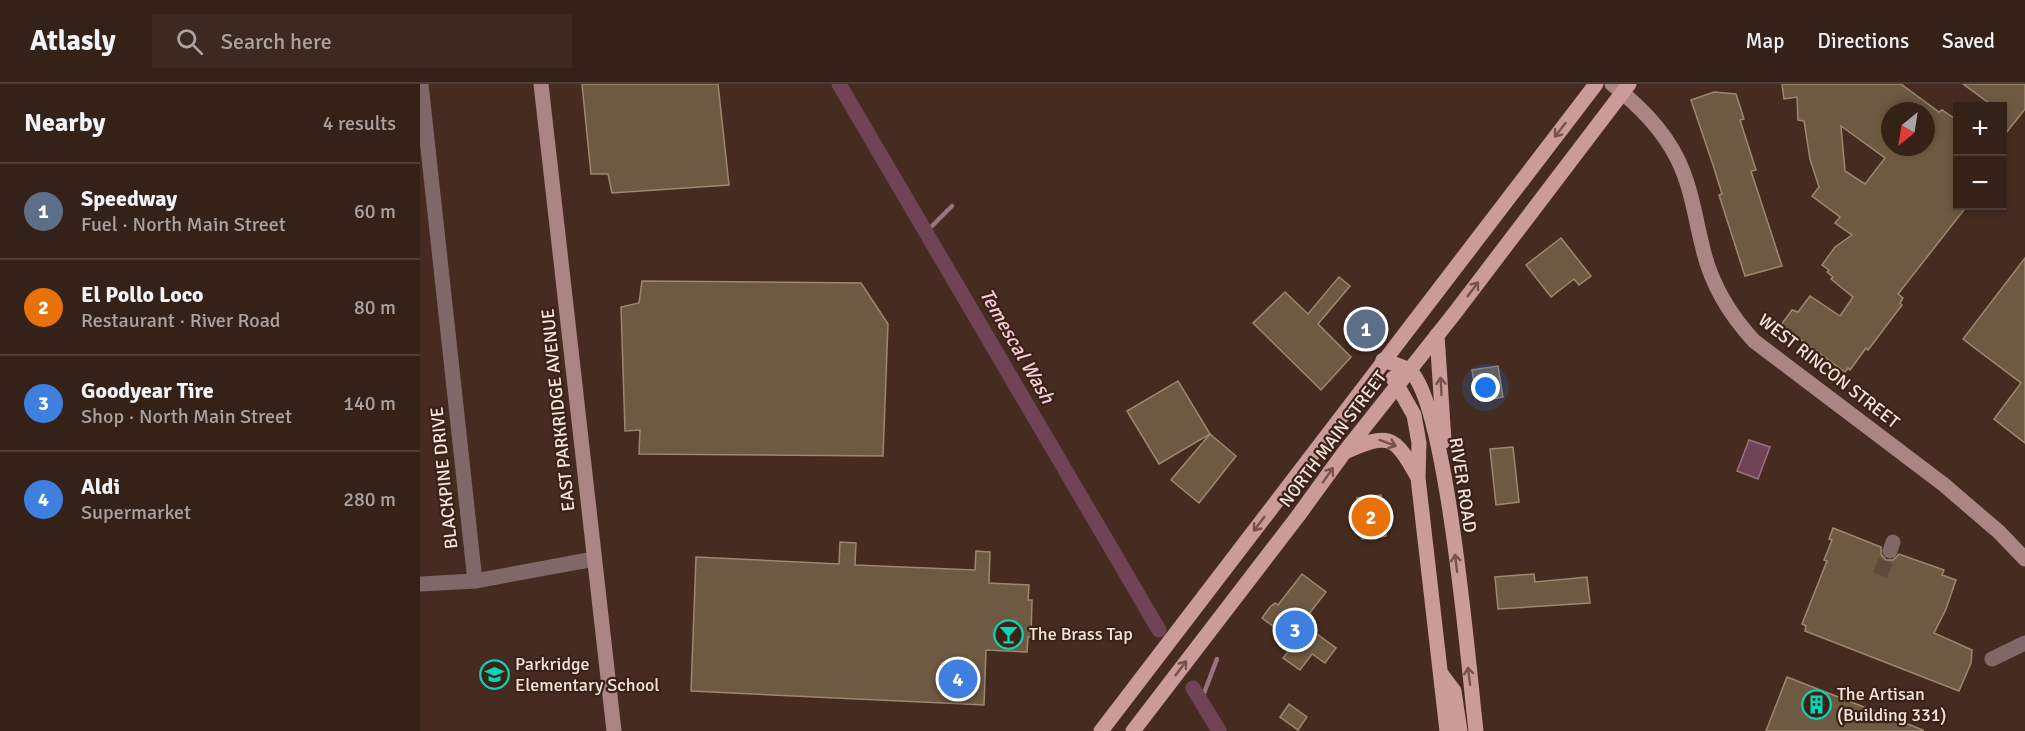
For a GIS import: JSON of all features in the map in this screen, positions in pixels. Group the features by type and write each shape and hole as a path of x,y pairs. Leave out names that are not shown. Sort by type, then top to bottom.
{"main road":[{"name":"EAST PARKRIDGE AVENUE","path":"541,84 614,731"},
{"name":"NORTH MAIN STREET","path":"1101,731 1596,84"},
{"name":"NORTH MAIN STREET","path":"1132,731 1343,454 1437,335 1621,87"},
{"name":"WEST RINCON STREET","path":"1621,87 1648,116 1678,159 1691,194 1707,262 1719,290 1740,325 1754,340 1943,484 1999,532 2025,559"},
{"path":"1437,335 1444,465"},
{"path":"1383,360 1409,371"},
{"name":"RIVER ROAD","path":"1383,360 1414,415 1419,443 1418,478 1447,731"},
{"name":"RIVER ROAD","path":"1409,371 1426,400 1444,465 1476,731"},
{"path":"1343,454 1376,439 1391,442 1402,450 1418,478"},
{"path":"1441,672 1454,691 1460,731"}],"street":[{"name":"BLACKPINE DRIVE","path":"421,84 425,155 475,581"},
{"path":"420,584 475,581 594,559"},
{"path":"1992,659 2025,643"}],"shaded area":[{"path":"1749,440 1770,447 1758,479 1737,471"}],"building":[{"path":"582,84 718,84 729,185 612,193 608,174 591,174"},
{"path":"1782,84 1901,84 1925,102 1881,102 1881,155 1841,126 1845,171 1865,184 1885,158 1882,156 1935,156 1935,109 1939,112 1942,110 1953,118 1953,210 1964,210 1898,294 1903,298 1900,303 1902,305 1868,350 1866,348 1850,370 1848,368 1845,372 1781,325 1792,310 1798,312 1810,296 1840,316 1853,297 1831,279 1833,277 1827,272 1829,270 1822,265 1835,247 1852,235 1835,223 1840,217 1812,196 1819,187 1810,159 1804,121 1798,120 1797,97 1784,99"},
{"path":"1963,84 2025,84 2025,109 2007,132 2007,102 1988,102"},
{"path":"1714,92 1736,94 1744,119 1740,120 1756,170 1751,171 1782,266 1745,276 1719,195 1722,194 1691,100"},
{"path":"1561,238 1591,276 1579,285 1574,279 1551,297 1526,265"},
{"path":"2025,258 2025,443 1994,419 2021,383 1963,339"},
{"path":"1339,277 1350,286 1318,324 1351,357 1321,390 1253,323 1285,292 1308,314"},
{"path":"642,281 861,283 888,324 883,456 639,454 640,430 625,431 621,307 639,303"},
{"path":"1498,366 1503,397 1492,399 1492,394 1476,397 1472,370"},
{"path":"1178,381 1210,434 1159,464 1127,411"},
{"path":"1210,434 1236,456 1199,503 1171,480"},
{"path":"1513,447 1519,502 1496,505 1490,449"},
{"path":"1381,495 1386,536 1362,539 1357,498"},
{"path":"1833,528 1881,547 1881,554 1886,560 1893,560 1899,554 1944,570 1942,575 1956,580 1946,609 1934,633 1972,650 1971,663 1959,691 1805,631 1806,626 1802,624 1827,561 1824,560 1832,540 1829,539"},
{"path":"840,542 856,543 855,565 975,570 976,551 990,552 989,583 1029,585 1028,600 1032,600 1031,637 1028,637 1027,652 986,650 984,705 691,691 696,557 839,564"},
{"path":"1302,574 1326,592 1302,623 1336,648 1325,663 1312,654 1300,670 1283,658 1295,643 1262,618 1270,607 1275,603 1278,605"},
{"path":"1534,574 1535,582 1587,577 1590,603 1498,609 1495,577"},
{"name":"The Artisan (Building 331)","path":"1787,677 1923,730 1923,731 1766,731"},
{"path":"1289,704 1307,717 1298,730 1280,717"}],"waterway":[{"name":"Temescal Wash","path":"839,84 1159,630"},
{"path":"926,232 952,206"},
{"path":"1201,701 1217,659"},
{"name":"Temescal Wash","path":"1193,688 1219,731"}],"tunnel":[{"path":"1880,575 1890,551"}],"place":[{"name":"Speedway","path":"1366,329"},
{"name":"El Pollo Loco","path":"1371,517"},
{"name":"Goodyear Tire","path":"1295,630"},
{"name":"The Brass Tap","path":"1008,634"},
{"name":"Parkridge Elementary School","path":"494,674"},
{"name":"Aldi","path":"958,679"},
{"name":"The Artisan (Building 331)","path":"1816,704"}]}
